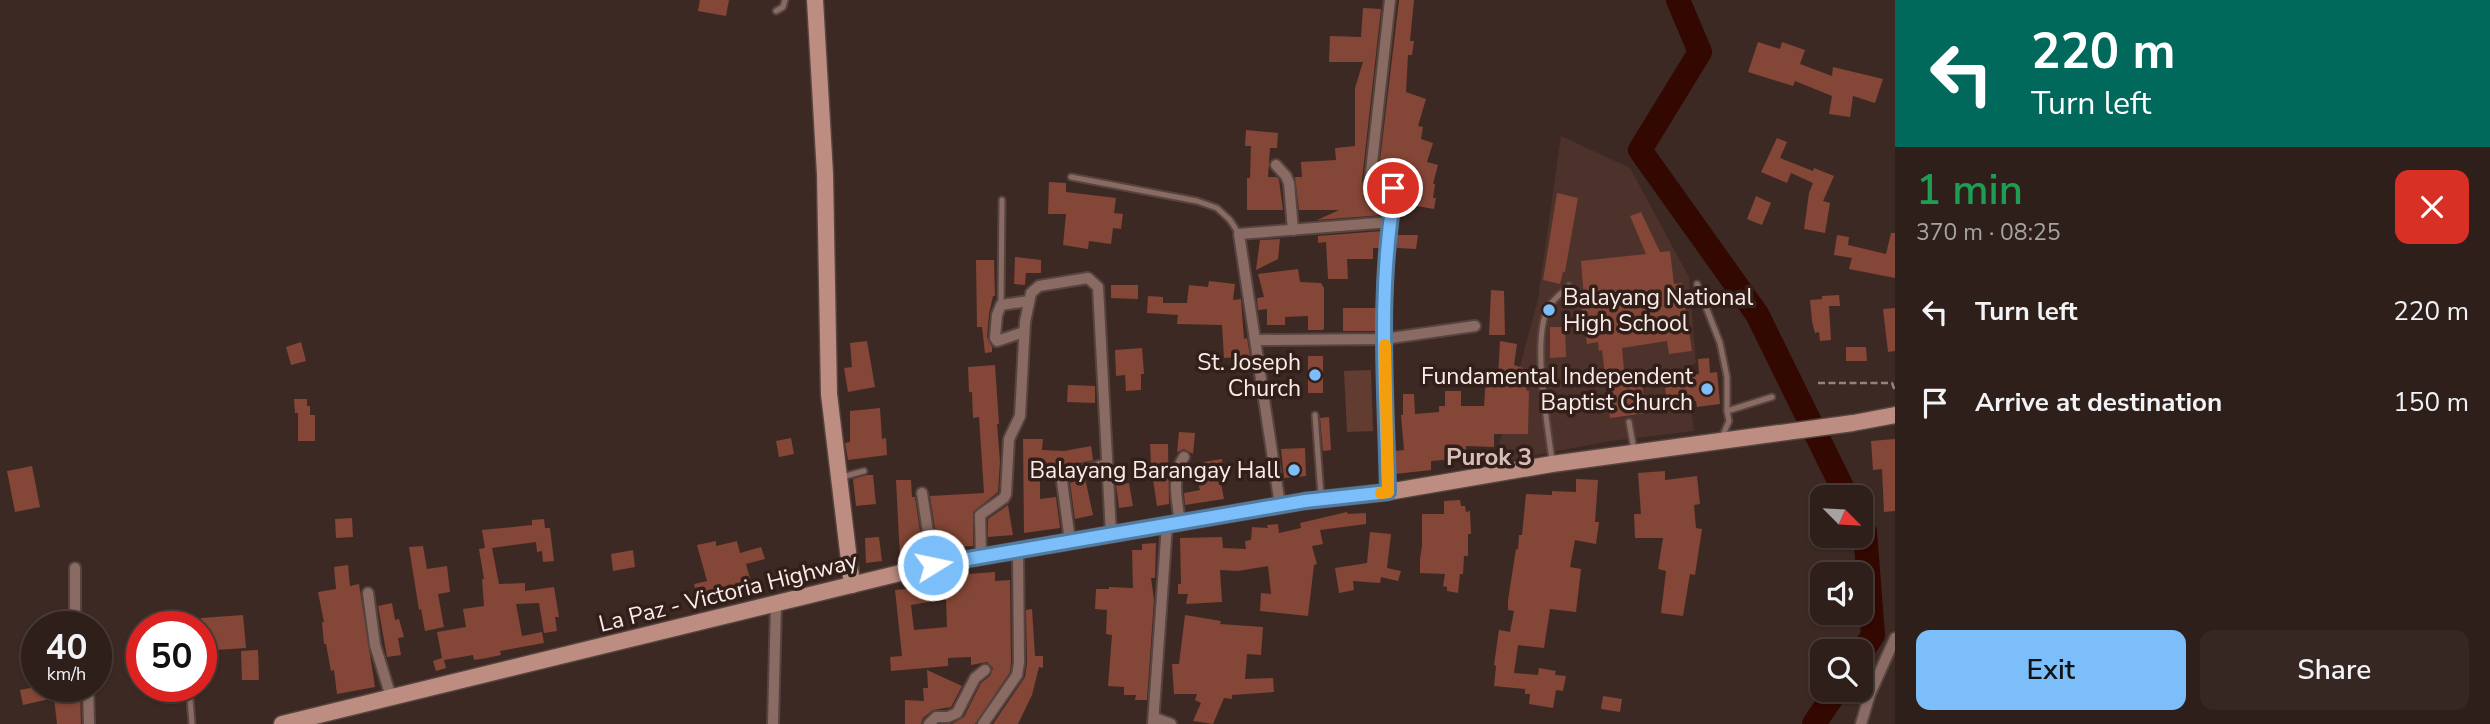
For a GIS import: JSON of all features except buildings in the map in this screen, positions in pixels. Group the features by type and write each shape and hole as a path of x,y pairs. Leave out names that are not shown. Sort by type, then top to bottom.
{"main road":[{"path":"815,0 825,174 829,394 852,585"},
{"name":"La Paz - Victoria Highway","path":"282,724 933,565 1280,505 1388,492 1552,464 1895,415"}],"street":[{"path":"1388,492 1384,339 1390,222 1395,191 1390,186 1370,181 1390,0"},
{"path":"1276,165 1289,183 1293,230"},
{"path":"1280,505 1239,234 1390,222"},
{"path":"981,556 980,515 1006,494 1009,439 1020,416 1024,332 1031,293 1039,286 1088,278 1098,287 1111,534"},
{"path":"1024,332 997,341 995,338 997,315 1001,305 1029,301"},
{"path":"1256,340 1384,339 1475,327"},
{"path":"1171,724 1154,721 1178,465 1184,457"},
{"path":"1070,541 1063,478 1107,464"},
{"path":"922,493 933,565"},
{"path":"983,724 1017,675 1018,550"},
{"path":"75,568 75,611"},
{"path":"368,593 375,645 391,697"},
{"path":"773,724 776,604"},
{"path":"1861,724 1870,694 1895,638"},
{"path":"929,724 936,717 948,717 957,713 975,678 985,670"},
{"path":"88,702 89,724"}],"lane":[{"path":"776,11 783,7 786,0"},
{"path":"1072,177 1197,201 1217,208 1230,220 1239,234"},
{"path":"1001,305 1002,200"},
{"path":"1697,284 1720,343 1727,377 1729,421 1721,439"},
{"path":"1552,464 1540,352 1542,331 1548,306 1569,286"},
{"path":"1727,411 1772,397"},
{"path":"1315,415 1321,499"},
{"path":"1629,422 1634,452"},
{"path":"839,477 864,471"},
{"path":"190,702 192,724"}],"path":[{"path":"1818,383 1892,383 1895,391"}],"shaded area":[{"name":"Balayang National High School","path":"1561,136 1630,168 1689,277 1696,363 1686,368 1694,431 1610,441 1494,463 1538,299"},
{"path":"1371,370 1373,431 1347,432 1344,371"}],"waterway":[{"path":"1678,0 1700,52 1640,150 1757,314 1841,485"},
{"path":"1866,548 1873,635 1870,639"},
{"path":"1814,724 1829,702"}],"slow traffic":[{"path":"1381,493 1388,492 1385,345"}],"place":[{"name":"Balayang National High School","path":"1549,310"},
{"name":"St. Joseph Church","path":"1315,375"},
{"name":"Fundamental Independent Baptist Church","path":"1707,389"},
{"name":"Balayang Barangay Hall","path":"1294,470"}],"district":[{"name":"Purok 3","path":"1489,457"}],"route":[{"path":"933,565 1305,501 1388,492 1384,339 1390,222 1395,191 1393,188"}]}
